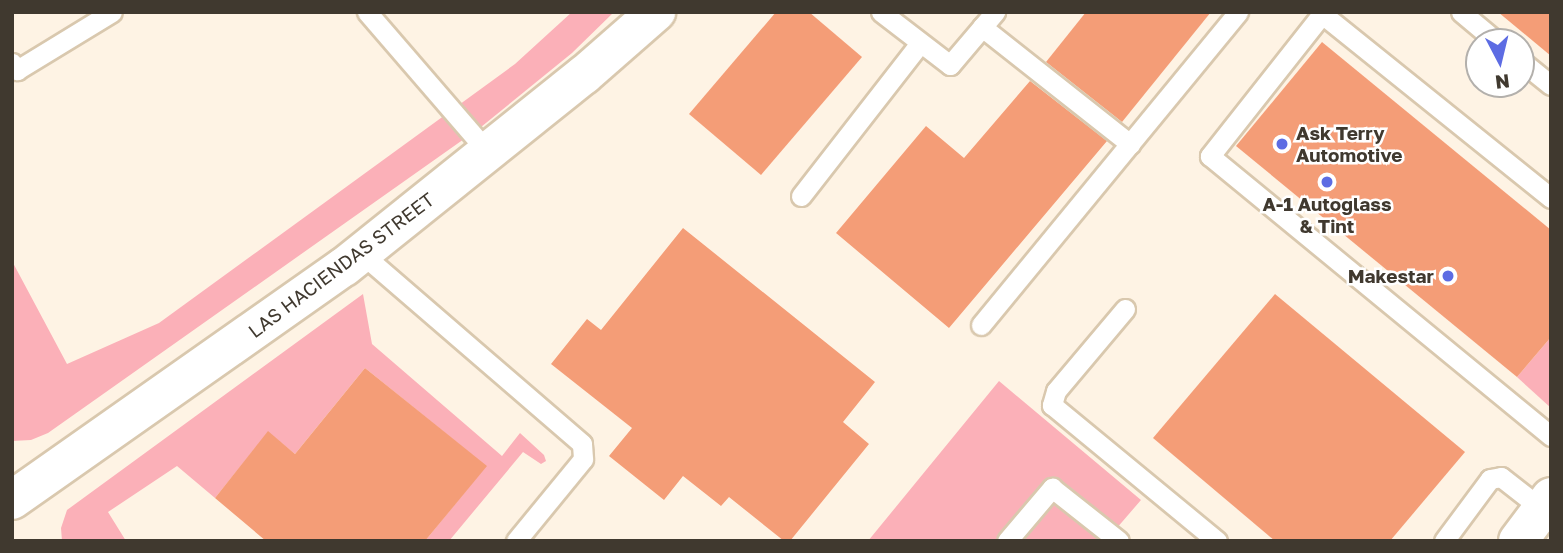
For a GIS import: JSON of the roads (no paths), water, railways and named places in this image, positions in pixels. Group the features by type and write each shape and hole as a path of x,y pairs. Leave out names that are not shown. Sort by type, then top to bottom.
{"street":[{"name":"LAS HACIENDAS STREET","path":"12,500 361,253 488,152 656,12"},
{"path":"1518,541 1546,503"}],"lane":[{"path":"12,63 17,69 112,12"},
{"path":"367,12 488,152"},
{"path":"881,12 950,65 988,20 1130,144"},
{"path":"981,325 1238,12"},
{"path":"1461,12 1480,28"},
{"path":"1551,198 1322,14 1210,156 1551,436"},
{"path":"801,196 920,43"},
{"path":"1535,72 1551,85"},
{"path":"361,253 582,444 583,459 516,541"},
{"path":"1125,309 1056,391 1052,405 1217,541"},
{"path":"1444,541 1490,479 1501,477 1546,503"},
{"path":"1007,541 1052,488 1119,541"}],"place":[{"name":"Ask Terry Automotive","path":"1282,144"},
{"name":"A-1 Autoglass & Tint","path":"1327,182"},
{"name":"Makestar","path":"1448,276"}]}
